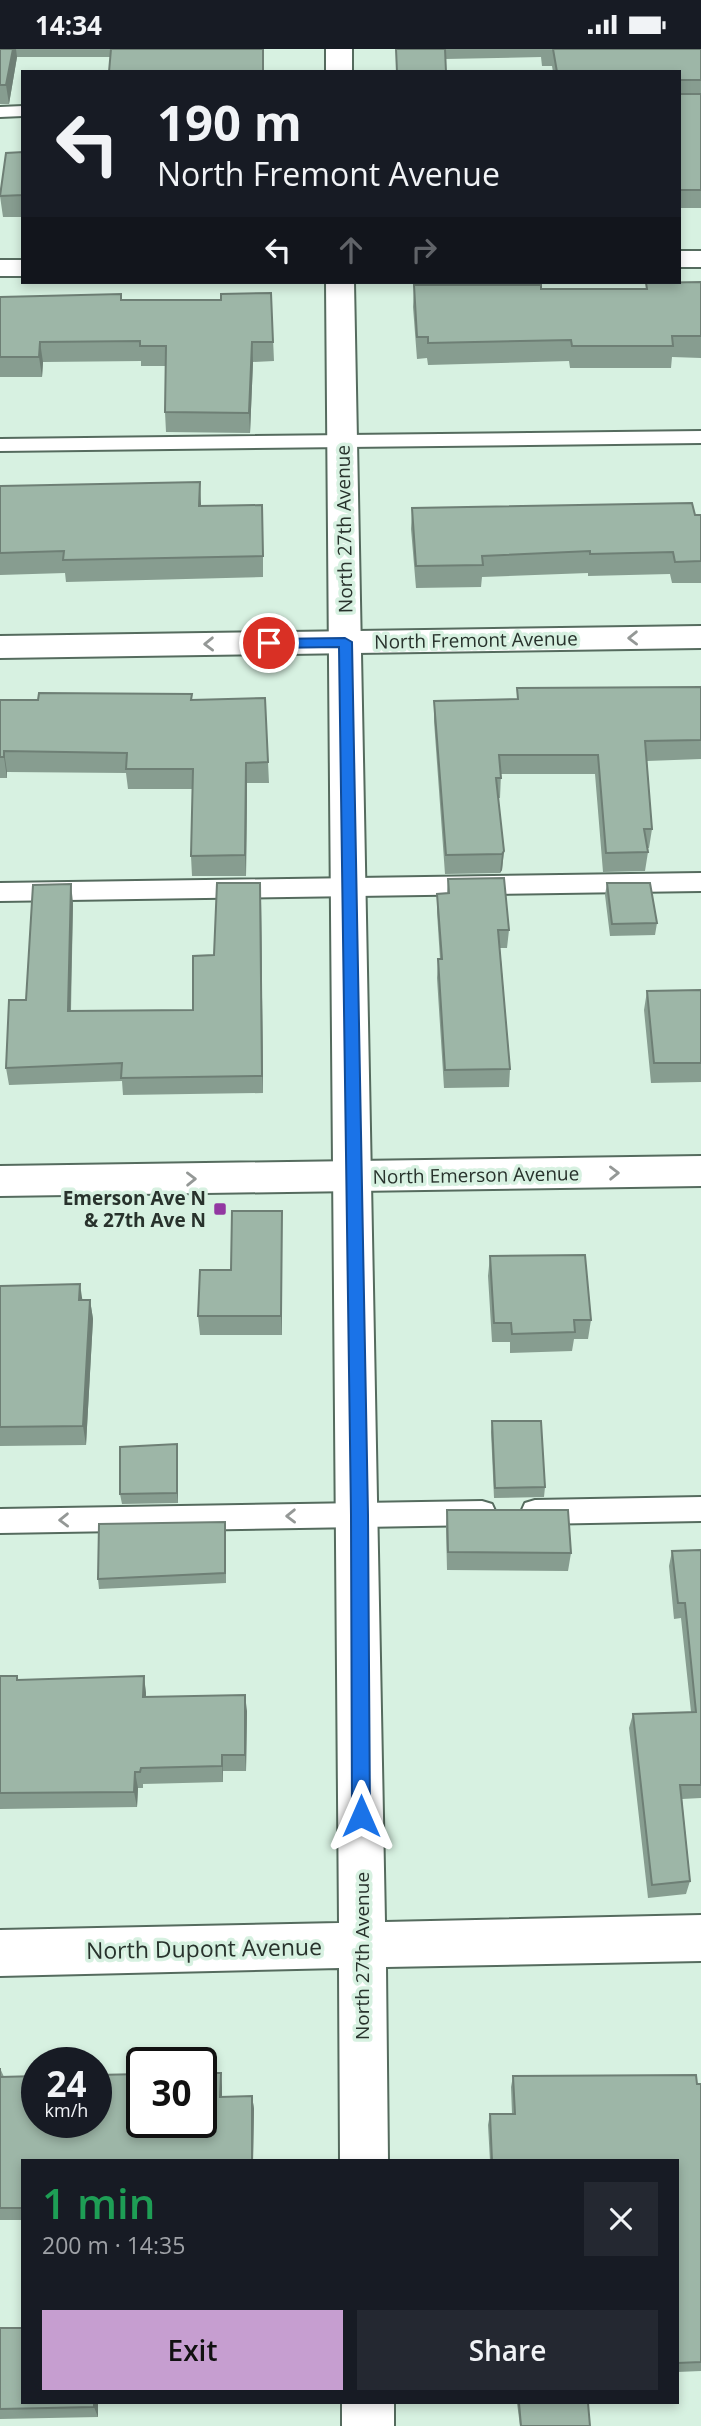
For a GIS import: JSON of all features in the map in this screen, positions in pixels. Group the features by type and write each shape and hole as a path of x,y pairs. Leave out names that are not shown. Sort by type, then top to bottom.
{"street":[{"path":"339,49 339,70"},
{"path":"681,259 701,259"},
{"path":"0,268 21,268"},
{"name":"North 27th Avenue","path":"340,284 359,1515 364,2159"},
{"name":"North Fremont Avenue","path":"0,647 701,637"},
{"name":"North Emerson Avenue","path":"0,1181 701,1171"},
{"name":"North Dupont Avenue","path":"0,1953 701,1938"},
{"path":"368,2404 368,2426"}],"lane":[{"path":"0,112 21,111"},
{"path":"0,445 701,437"},
{"path":"0,892 701,882"},
{"path":"0,1521 701,1509"}],"building":[{"path":"0,49 13,49 6,85 0,85"},
{"path":"111,49 263,49 263,70 109,70"},
{"path":"396,49 445,49 446,70 397,70"},
{"path":"553,49 701,49 701,80 681,80 681,70 557,70"},
{"path":"681,94 701,94 701,190 681,190"},
{"path":"21,152 21,195 0,196 6,153"},
{"path":"701,282 701,336 672,336 673,346 572,346 571,340 428,343 428,337 417,337 414,285 541,285 541,289 647,289 646,284"},
{"path":"271,293 273,342 252,342 249,413 165,412 166,346 140,346 140,341 40,342 39,357 0,357 0,297 121,294 121,300 221,300 221,294"},
{"path":"200,482 199,506 262,505 263,556 63,560 64,551 0,553 0,486"},
{"path":"692,503 695,515 701,515 701,561 675,562 673,552 590,554 590,551 482,556 483,565 416,566 412,508"},
{"path":"701,687 701,740 645,741 652,829 644,829 648,852 606,853 598,755 499,755 501,778 496,778 504,851 502,854 446,855 434,701 518,699 517,688"},
{"path":"39,693 192,694 191,700 265,698 268,762 246,763 245,855 191,856 193,769 126,769 127,753 4,751 4,757 0,757 0,700 38,700"},
{"path":"504,878 509,930 498,930 510,1069 445,1070 437,894 449,893 448,879"},
{"path":"217,883 260,883 262,1076 121,1078 122,1063 6,1068 9,1000 26,1000 33,885 71,884 68,1011 193,1010 193,956 214,955"},
{"path":"607,883 650,883 657,923 612,924"},
{"path":"701,990 701,1063 654,1063 647,991"},
{"path":"232,1211 282,1211 281,1316 198,1316 200,1270 231,1270"},
{"path":"585,1255 591,1320 574,1320 575,1332 512,1334 511,1323 494,1323 490,1256"},
{"path":"80,1284 79,1300 90,1300 83,1426 0,1427 0,1286"},
{"path":"492,1421 541,1421 545,1487 495,1488"},
{"path":"177,1444 177,1493 120,1494 120,1447"},
{"path":"447,1510 568,1510 571,1553 448,1552"},
{"path":"225,1522 225,1573 98,1579 99,1524"},
{"path":"701,1550 701,1785 680,1785 690,1881 652,1885 633,1714 696,1712 685,1603 678,1603 672,1551"},
{"path":"0,1676 17,1676 17,1680 144,1676 143,1697 245,1695 245,1755 222,1755 222,1766 141,1768 140,1772 135,1772 134,1792 0,1793"},
{"path":"217,2073 221,2073 220,2097 252,2096 252,2159 21,2159 21,2208 0,2208 0,2077 21,2076 21,2138 112,2138 112,2075 126,2074 126,2138 217,2138"},
{"path":"696,2075 697,2084 701,2084 701,2362 679,2363 679,2159 492,2159 490,2114 515,2114 513,2076"},
{"path":"0,2328 21,2328 21,2404 94,2404 94,2407 0,2409"},
{"path":"519,2404 588,2404 590,2426 521,2426"}],"place":[{"name":"Emerson Ave N & 27th Ave N","path":"220,1209"}],"route":[{"path":"269,643 345,642 359,1515 361,1816"}]}
